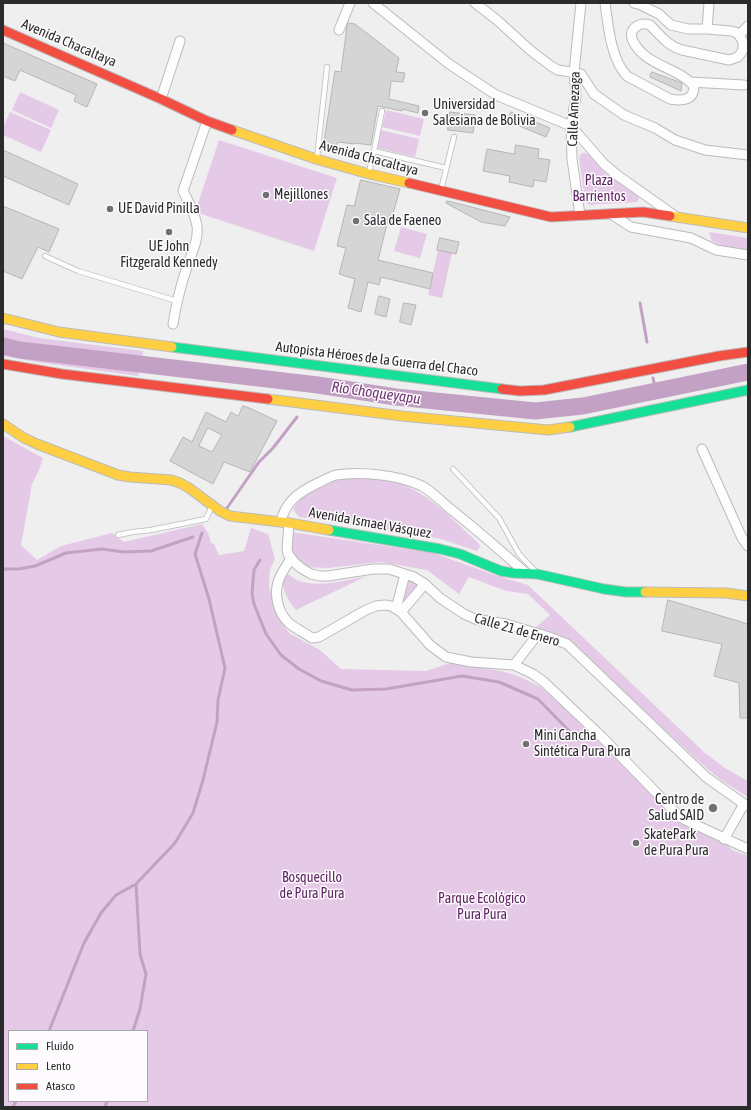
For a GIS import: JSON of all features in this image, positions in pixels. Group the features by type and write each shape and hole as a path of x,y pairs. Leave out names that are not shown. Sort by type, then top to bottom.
{"main road":[{"name":"Avenida Chacaltaya","path":"3,30 161,99 207,121 316,159 369,174 551,217 643,212 748,228"},
{"name":"Autopista Héroes de la Guerra del Chaco","path":"3,318 59,332 463,385 520,391 544,390 719,356 748,352"},
{"path":"3,364 62,374 402,416 548,430 578,426 748,390"},
{"name":"Avenida Ismael Vásquez","path":"3,424 36,444 118,475 171,480 180,483 220,511 230,516 285,523 440,549 460,554 501,570 513,573 537,574 604,589 626,592 726,593 748,596"}],"street":[{"path":"339,30 350,3"},
{"path":"373,3 449,64 496,95 571,126 604,164 613,172 678,218"},
{"path":"475,3 551,66 558,70 581,74 594,94 624,115 655,128 676,140 705,150 748,155"},
{"name":"Calle Amezaga","path":"580,215 572,159 571,126 576,96 574,72 582,3"},
{"path":"605,3 615,57 622,71 627,76 670,99 684,100 690,97 694,92 694,86 685,77 649,59 643,54 633,41 632,36 632,32 639,24 646,23 650,25 668,44 675,48 692,53 730,60 738,57 743,50 743,42 739,35 735,32 707,29 688,29 671,25 658,14 634,3"},
{"path":"707,29 709,3"},
{"path":"739,35 748,26"},
{"path":"161,99 180,41"},
{"path":"690,82 744,85"},
{"path":"173,324 177,301 186,269 197,239 197,225 191,207 183,191 207,121"},
{"path":"611,214 631,227 691,238 716,250 748,255"},
{"path":"702,449 742,538 748,546"},
{"path":"527,574 455,512 422,486 389,476 353,473 326,478 303,490 295,497 282,514 285,523 286,549 291,558 280,577 276,594 278,606 288,622 312,638 319,638 353,617 376,606 391,606 399,610 430,644 446,657 472,662 514,665 533,674 544,682 602,737 681,818 748,849"},
{"name":"Calle 21 de Enero","path":"291,558 301,568 312,574 320,576 373,569 389,569 405,574 414,577 425,584 440,598 464,614 475,619 506,624 549,636 566,644 638,710 706,777 746,805"},
{"path":"399,610 405,574"},
{"path":"399,610 425,584"},
{"path":"514,665 538,634"},
{"path":"724,839 746,805"}],"lane":[{"path":"316,159 327,67"},
{"path":"369,174 382,111"},
{"path":"441,192 454,137"},
{"path":"374,151 446,168"},
{"path":"45,256 78,271 177,301"},
{"path":"453,469 499,518 519,554 537,574"},
{"path":"118,535 206,519 212,505"}],"green space":[{"path":"20,92 59,110 51,128 12,110"},
{"path":"386,110 424,119 420,136 382,127"},
{"path":"10,112 51,130 41,152 3,135 3,127"},
{"path":"381,130 419,139 415,157 377,148"},
{"name":"Mejillones","path":"219,140 337,178 314,251 195,212"},
{"name":"Plaza Barrientos","path":"582,153 588,154 605,173 638,196 639,199 636,202 590,205 587,203 585,201 579,158"},
{"path":"401,227 427,234 420,258 394,251"},
{"path":"709,232 748,238 748,251 726,248 712,241"},
{"path":"438,250 452,253 442,298 428,295"},
{"path":"3,329 39,338 143,351 142,358 5,339 3,338"},
{"path":"3,351 141,366 138,376 3,356"},
{"name":"Bosquecillo de Pura Pura","path":"3,436 43,458 32,484 21,545 37,560 61,546 112,533 124,542 202,524 208,533 211,543 214,544 219,555 244,551 251,528 268,534 275,559 270,570 269,587 279,618 289,633 320,650 341,669 426,671 450,663 501,671 518,676 539,686 557,701 635,777 679,823 727,844 732,850 748,856 748,1107 3,1107"},
{"path":"356,476 390,480 415,490 438,506 479,544 480,547 477,551 441,539 372,527 299,517 293,509 306,494 313,489 329,482"},
{"path":"291,532 433,553 528,585 705,753 725,768 748,781 748,797 721,780 706,768 566,638 534,629 550,615 528,594 506,591 469,577 459,594 427,570 380,562 328,568 304,567 294,555 291,543"},
{"path":"284,571 293,578 303,582 319,584 367,576 296,610 287,597 283,586 282,576"},
{"path":"408,579 420,585 402,605"}],"building":[{"path":"348,23 355,24 399,58 396,72 405,73 403,82 391,81 389,99 419,106 418,113 378,106 371,145 338,142 337,145 324,142 335,71 341,72"},
{"path":"3,43 97,84 87,107 74,101 76,95 20,70 15,81 3,76"},
{"path":"652,72 682,83 681,91 650,77"},
{"path":"450,112 475,115 473,133 448,130"},
{"path":"511,112 550,128 546,137 507,121"},
{"path":"516,145 539,149 538,158 550,160 546,182 534,180 533,187 509,182 510,176 483,171 487,149 514,154"},
{"path":"3,150 78,184 69,205 3,176"},
{"path":"361,180 400,189 392,217 389,216 378,260 433,273 430,289 381,277 379,285 368,282 361,312 348,308 355,279 339,274 346,248 337,246 347,205 354,206"},
{"path":"447,201 510,217 505,226 481,222 446,203"},
{"path":"3,206 59,229 49,252 38,247 22,279 3,271"},
{"path":"440,238 459,242 456,254 437,250"},
{"path":"379,296 390,299 386,317 375,314"},
{"path":"404,303 416,305 411,325 400,322"},
{"path":"243,406 277,421 250,472 224,462 213,484 170,461 183,437 192,442 206,412 226,422 231,412 238,416","holes":["208,428 222,435 212,452 199,446"]},
{"path":"668,600 748,624 748,718 740,718 739,683 714,676 722,644 662,631"}],"waterway":[{"path":"640,303 647,342"},
{"name":"Río Choqueyapu","path":"3,346 20,350 318,385 396,397 535,411 583,406 748,372"},
{"path":"653,378 656,391"},
{"path":"227,508 259,462 273,448 297,417"},
{"path":"49,1030 84,943 101,913 116,895 136,884 175,843 193,813 203,780 217,722 218,700 225,668 209,599 195,554 202,533"},
{"path":"3,569 19,569 35,566 66,553 102,549 124,552 151,551 193,537"},
{"path":"260,560 254,570 252,593 254,604 266,634 281,655 299,669 321,681 352,690 386,689 462,676 499,682 538,699 578,740"},
{"path":"133,1030 140,1009 146,974 140,954 136,884"},
{"path":"13,1107 16,1102"},
{"path":"105,1107 107,1102"}],"traffic: fast":[{"path":"172,347 502,389"},
{"path":"570,427 748,390"},
{"path":"329,530 440,549 460,554 501,571 537,574 604,589 626,592 645,592"}],"traffic: slow":[{"path":"232,130 316,159 369,174 409,183"},
{"path":"670,216 748,228"},
{"path":"3,318 59,332 172,347"},
{"path":"268,399 402,416 548,430 570,427"},
{"path":"3,424 24,438 37,444 118,475 171,480 180,483 220,511 230,516 289,523 329,530"},
{"path":"645,592 726,593 748,596"}],"traffic: jam":[{"path":"3,30 161,99 207,121 232,130"},
{"path":"409,183 551,217 643,212 670,216"},
{"path":"502,389 520,391 544,390 719,356 748,352"},
{"path":"3,364 62,374 268,399"}],"place":[{"name":"Universidad Salesiana de Bolivia","path":"425,113"},
{"name":"Mejillones","path":"266,195"},
{"name":"UE David Pinilla","path":"110,209"},
{"name":"Sala de Faeneo","path":"356,221"},
{"name":"UE John Fitzgerald Kennedy","path":"169,232"},
{"name":"Mini Cancha Sintética Pura Pura","path":"526,744"},
{"name":"Centro de Salud SAID","path":"713,808"},
{"name":"SkatePark de Pura Pura","path":"636,843"}],"park label":[{"name":"Parque Ecológico Pura Pura","path":"482,908"}]}
